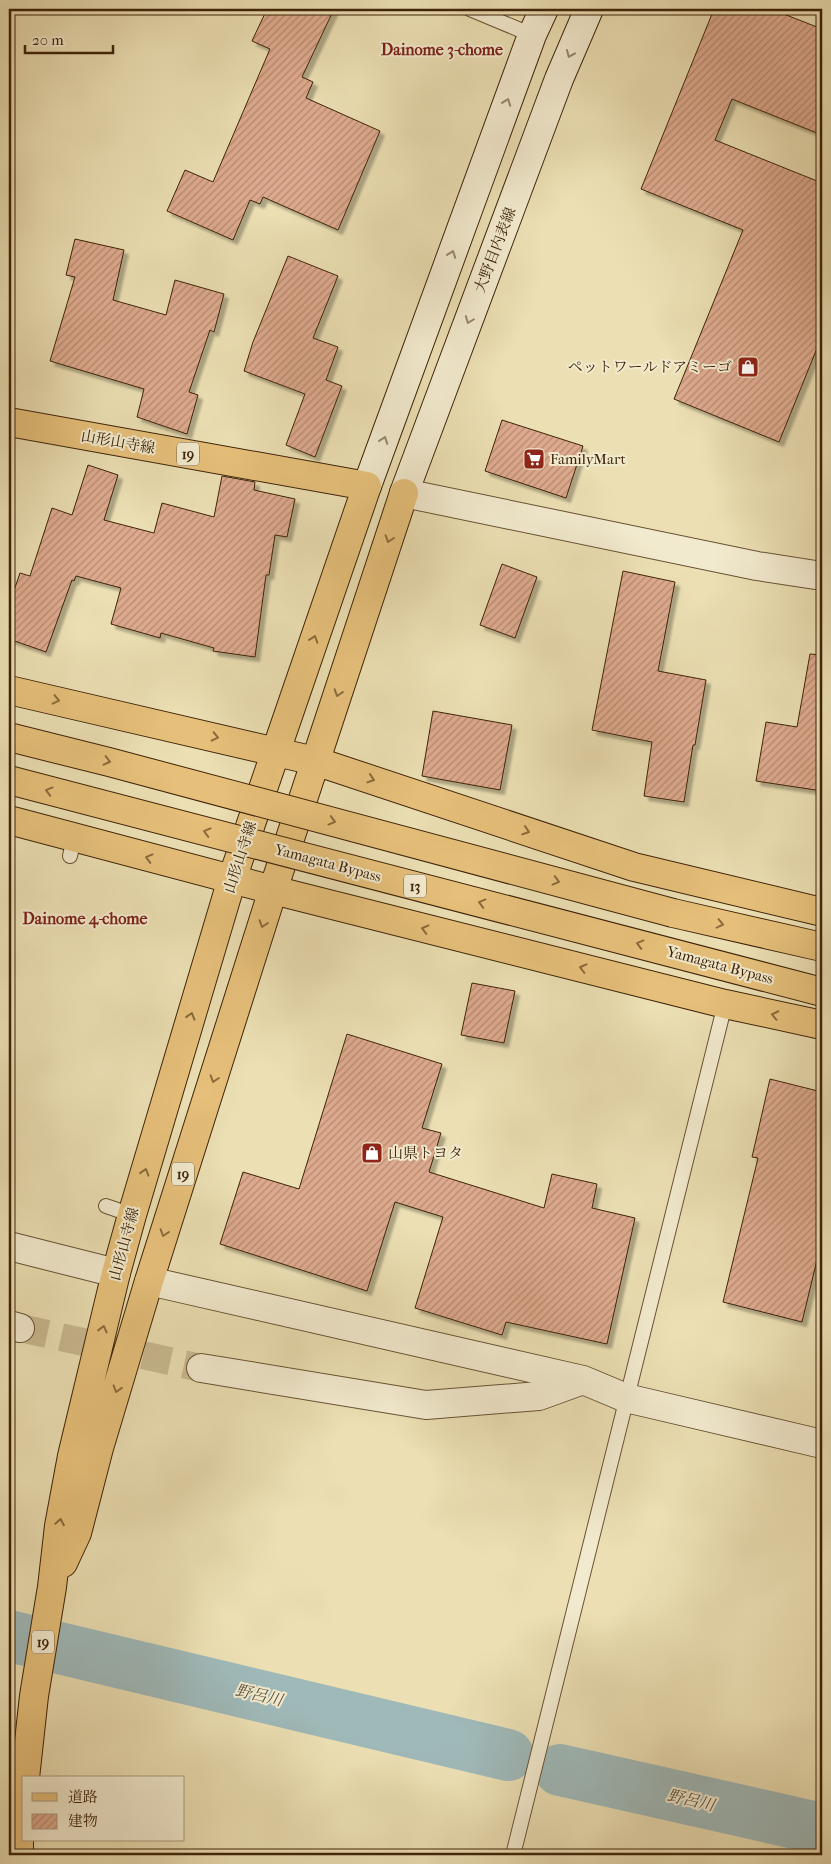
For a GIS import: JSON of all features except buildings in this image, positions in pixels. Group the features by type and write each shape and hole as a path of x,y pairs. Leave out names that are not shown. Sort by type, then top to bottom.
{"main road":[{"name":"山形山寺線","path":"9,422 367,486 232,879 116,1273 72,1456 58,1526 52,1587 34,1696 25,1776"},
{"name":"山形山寺線","path":"52,1587 77,1533 99,1448 149,1281 273,890 404,493"},
{"path":"9,690 315,761 634,867 822,912"},
{"path":"9,737 118,764 673,913 822,947"},
{"name":"Yamagata Bypass","path":"9,780 822,992"},
{"path":"9,820 72,847 232,879 725,1004 822,1025"},
{"path":"19,1855 22,1810"}],"street":[{"path":"367,486 532,35 544,9"},
{"name":"大野目内表線","path":"404,493 559,79 588,9"},
{"path":"404,493 757,566 822,576"},
{"path":"9,1246 116,1273"},
{"path":"149,1281 583,1380 626,1398 822,1444"},
{"path":"201,1368 426,1405 539,1396 583,1380"}],"lane":[{"path":"470,9 532,35"},
{"path":"513,1855 725,1004"},
{"path":"106,1206 132,1215"}],"waterway":[{"name":"野呂川","path":"9,1636 508,1755"},
{"name":"野呂川","path":"560,1770 822,1829"}],"tunnel":[{"path":"20,1328 201,1368"}],"place":[{"name":"ペットワールドアミーゴ","path":"748,367"},
{"name":"FamilyMart","path":"534,459"},
{"name":"山県トヨタ","path":"372,1153"}],"district":[{"name":"Dainome 3-chome","path":"442,49"},
{"name":"Dainome 4-chome","path":"85,918"}]}
